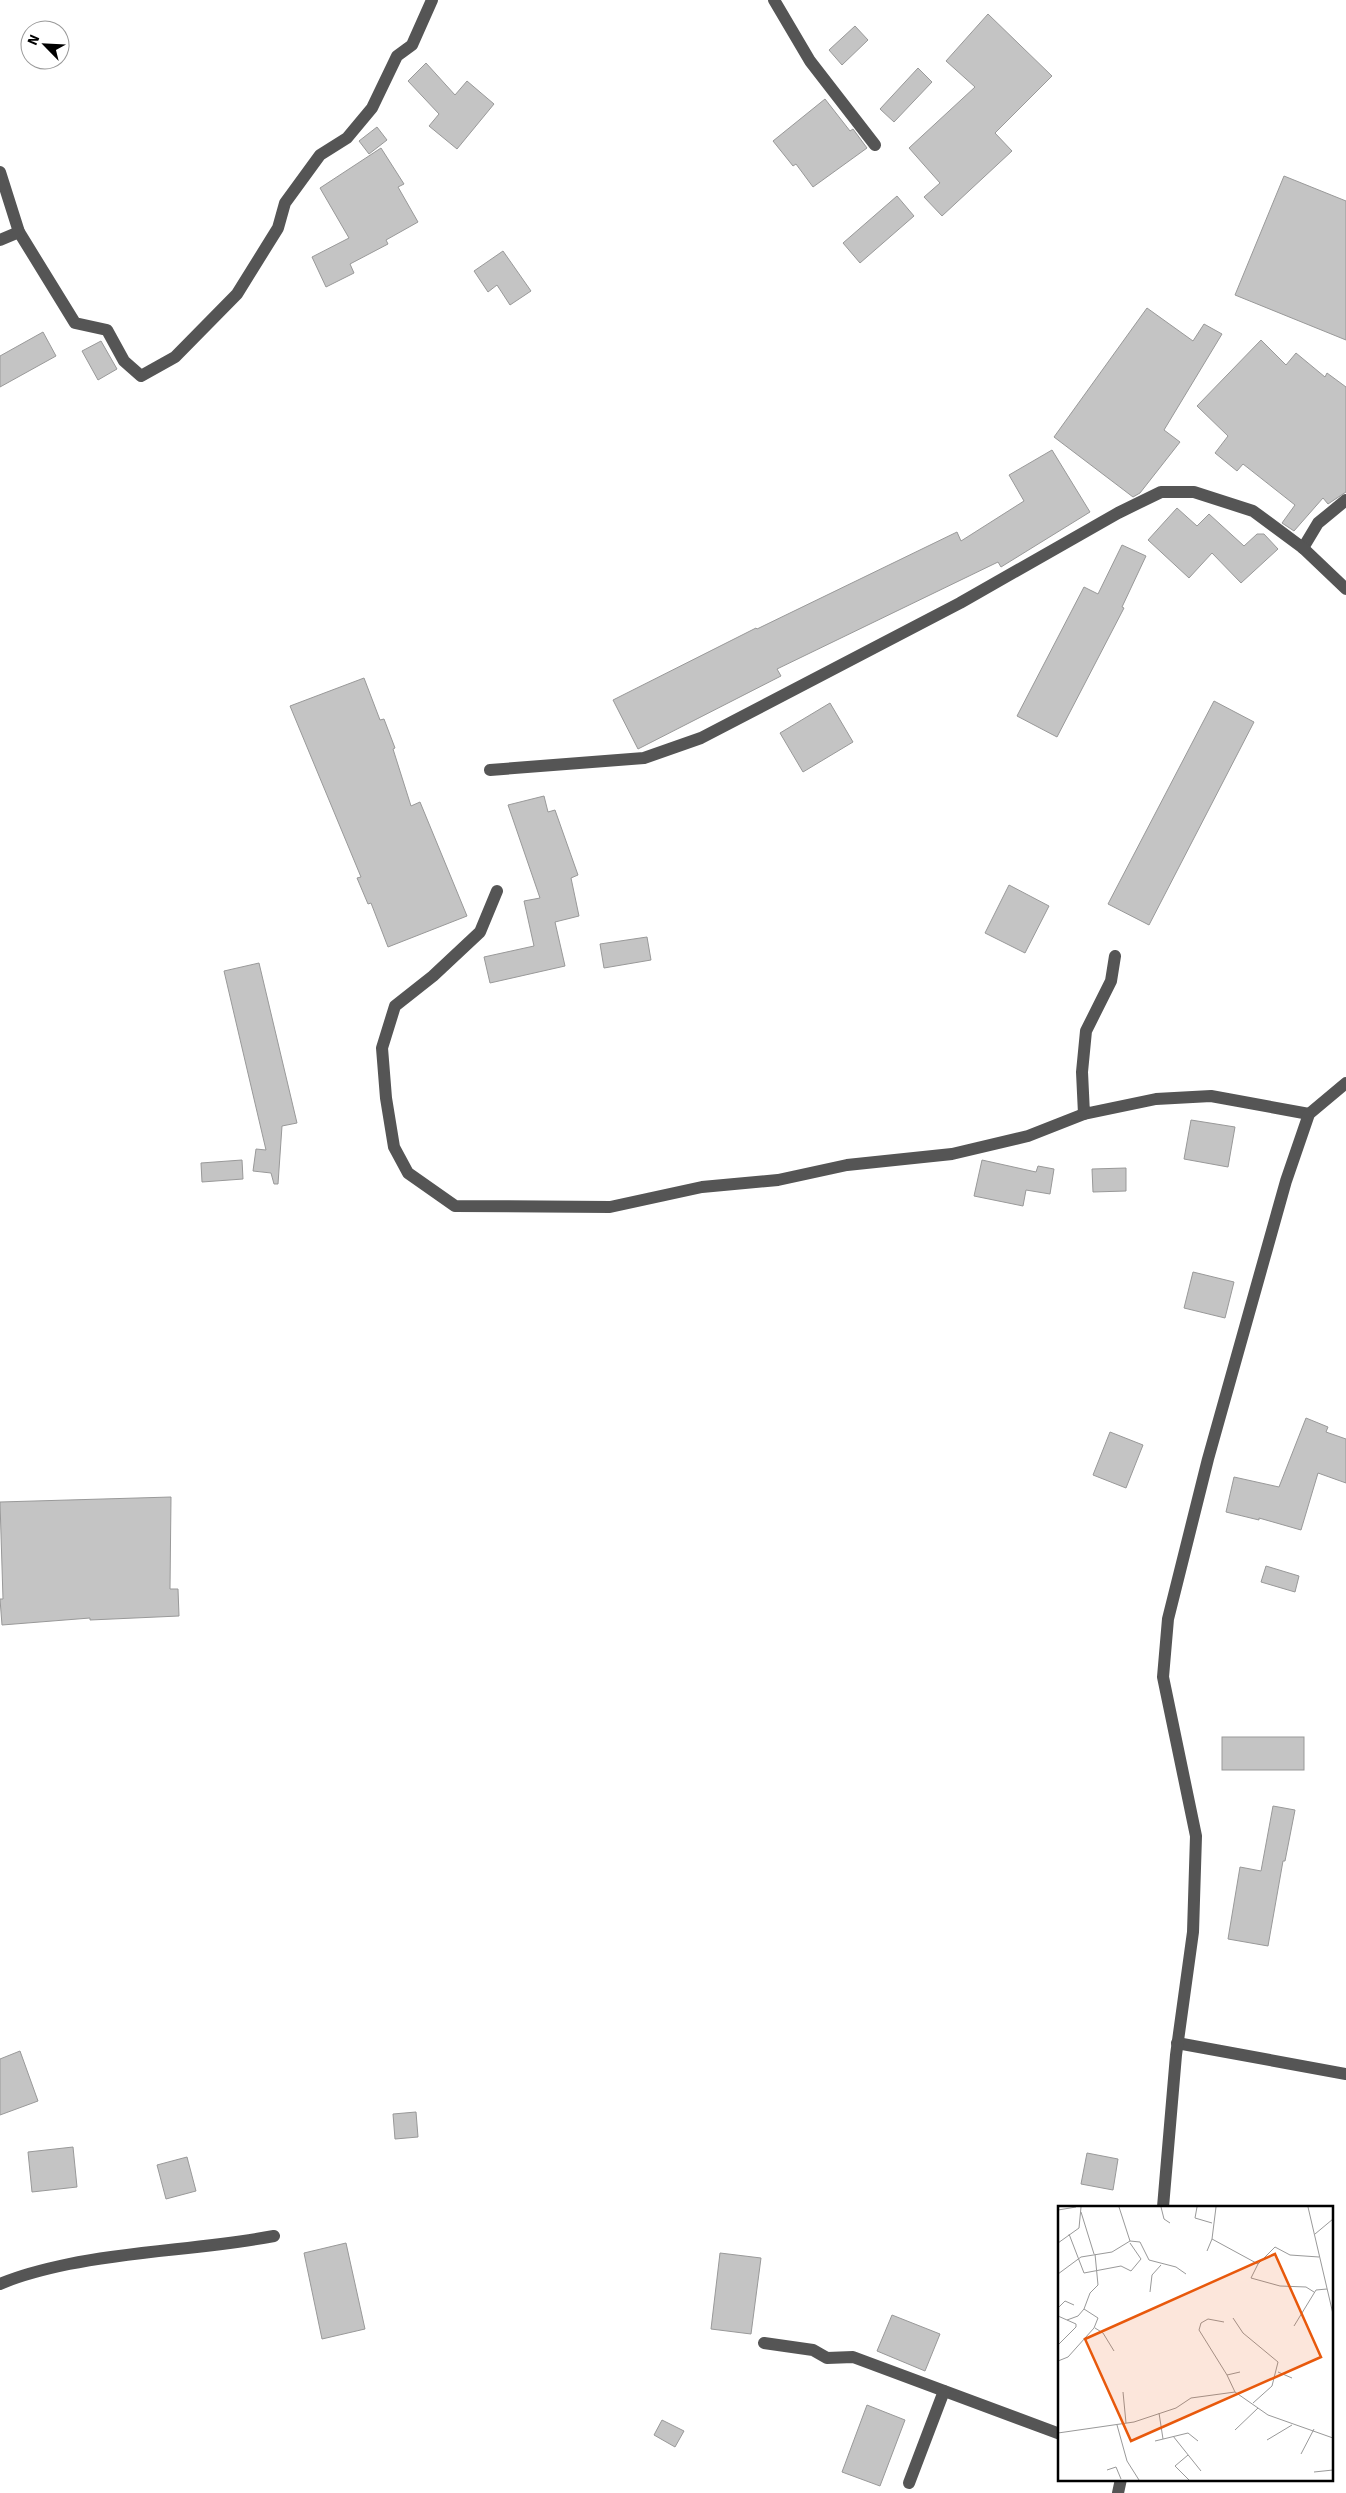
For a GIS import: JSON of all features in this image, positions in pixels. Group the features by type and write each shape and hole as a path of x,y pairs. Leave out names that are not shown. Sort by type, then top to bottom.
{"street":[{"path":"0,172 19,232 75,323 107,330 124,361 141,376 175,357 237,294 278,228 285,203 320,155 347,138 372,108 397,56 412,45 432,0"},
{"path":"774,0 810,61 875,145"},
{"path":"0,240 19,232"},
{"path":"490,770 644,758 701,738 960,603 1118,513 1162,492 1194,492 1253,511 1304,548 1346,589"},
{"path":"1304,548 1318,523 1346,500"},
{"path":"497,891 480,932 433,976 395,1006 382,1048 386,1098 394,1147 408,1174 455,1206 610,1207 702,1187 778,1180 847,1165 952,1154 1028,1136 1084,1114 1156,1099 1211,1096 1309,1114"},
{"path":"1084,1114 1082,1072 1086,1031 1111,981 1116,956"},
{"path":"1163,2206 1178,2043 1193,1932 1196,1836 1163,1677 1168,1619 1208,1459 1275,1215 1309,1114 1346,1083"},
{"path":"1178,2043 1346,2074"},
{"path":"0,2284 21,2275 101,2258 240,2242 274,2236"},
{"path":"764,2343 814,2350 827,2358 853,2357 1058,2433"},
{"path":"910,2483 944,2392"},
{"path":"1118,2493 1121,2480"}],"building":[{"path":"988,14 1052,76 995,133 1012,151 942,216 924,197 940,183 909,148 975,87 946,61"},
{"path":"855,26 868,40 842,65 829,50"},
{"path":"426,63 455,95 467,81 494,104 457,149 429,126 439,114 408,81"},
{"path":"918,68 932,82 894,122 880,109"},
{"path":"825,99 850,131 853,129 867,148 813,187 796,164 793,166 773,141"},
{"path":"377,127 387,140 369,154 359,141"},
{"path":"381,148 404,184 398,187 418,222 386,240 388,244 350,264 354,273 326,287 312,257 349,238 320,188"},
{"path":"1284,176 1346,201 1346,340 1235,295"},
{"path":"897,196 914,216 860,263 843,243"},
{"path":"503,251 531,291 510,305 497,285 488,292 474,271"},
{"path":"1147,308 1193,341 1204,324 1222,334 1164,430 1180,442 1140,493 1133,497 1054,437"},
{"path":"43,332 56,356 0,387 0,356"},
{"path":"1261,340 1286,365 1296,353 1325,377 1327,373 1346,387 1346,492 1328,504 1323,498 1294,531 1282,523 1295,505 1243,464 1237,471 1215,453 1228,436 1197,406"},
{"path":"101,341 117,369 98,380 82,351"},
{"path":"1052,450 1090,512 1001,567 998,562 777,669 781,676 638,749 613,700 756,628 957,532 961,541 1024,501 1009,475"},
{"path":"1177,508 1197,526 1209,514 1244,546 1257,534 1264,534 1278,549 1241,583 1212,553 1189,578 1148,540"},
{"path":"1122,545 1146,556 1122,607 1124,608 1057,737 1017,716 1084,587 1098,594"},
{"path":"364,678 380,720 384,719 395,748 393,749 411,806 420,802 467,916 388,947 371,903 368,904 357,878 361,877 290,706"},
{"path":"1214,701 1254,722 1149,925 1108,904"},
{"path":"830,703 853,742 803,772 780,733"},
{"path":"544,796 548,812 555,810 578,875 571,878 579,916 555,922 565,966 490,983 484,957 534,946 524,901 540,898 508,805"},
{"path":"1009,885 1049,906 1025,953 985,933"},
{"path":"647,937 651,960 604,968 600,944"},
{"path":"259,963 297,1123 282,1126 278,1184 274,1184 271,1173 253,1171 256,1149 266,1150 224,971"},
{"path":"1191,1120 1235,1127 1228,1167 1184,1159"},
{"path":"242,1160 243,1179 202,1182 201,1163"},
{"path":"982,1160 1036,1172 1038,1166 1054,1169 1050,1194 1026,1190 1023,1206 974,1196"},
{"path":"1126,1168 1126,1191 1093,1192 1092,1169"},
{"path":"1193,1272 1234,1282 1225,1318 1184,1308"},
{"path":"1306,1418 1328,1427 1326,1432 1346,1439 1346,1483 1318,1473 1301,1530 1259,1518 1259,1520 1226,1512 1234,1477 1279,1487"},
{"path":"1110,1432 1143,1445 1126,1488 1093,1475"},
{"path":"171,1497 170,1589 178,1589 179,1616 90,1620 90,1618 2,1625 0,1599 3,1599 0,1502"},
{"path":"1266,1566 1299,1576 1295,1592 1261,1582"},
{"path":"1222,1737 1304,1737 1304,1770 1222,1770"},
{"path":"1273,1806 1295,1810 1285,1861 1283,1861 1268,1946 1228,1939 1240,1867 1261,1871"},
{"path":"20,2051 38,2101 0,2115 0,2059"},
{"path":"416,2112 418,2137 395,2139 393,2114"},
{"path":"73,2147 77,2187 32,2192 28,2152"},
{"path":"1087,2153 1118,2159 1113,2190 1081,2184"},
{"path":"187,2157 196,2191 166,2199 157,2165"},
{"path":"346,2243 365,2329 322,2339 304,2253"},
{"path":"720,2253 761,2258 751,2334 711,2329"},
{"path":"892,2315 940,2334 925,2371 877,2351"},
{"path":"867,2405 905,2420 880,2486 842,2472"},
{"path":"662,2420 684,2431 675,2447 654,2435"}]}
